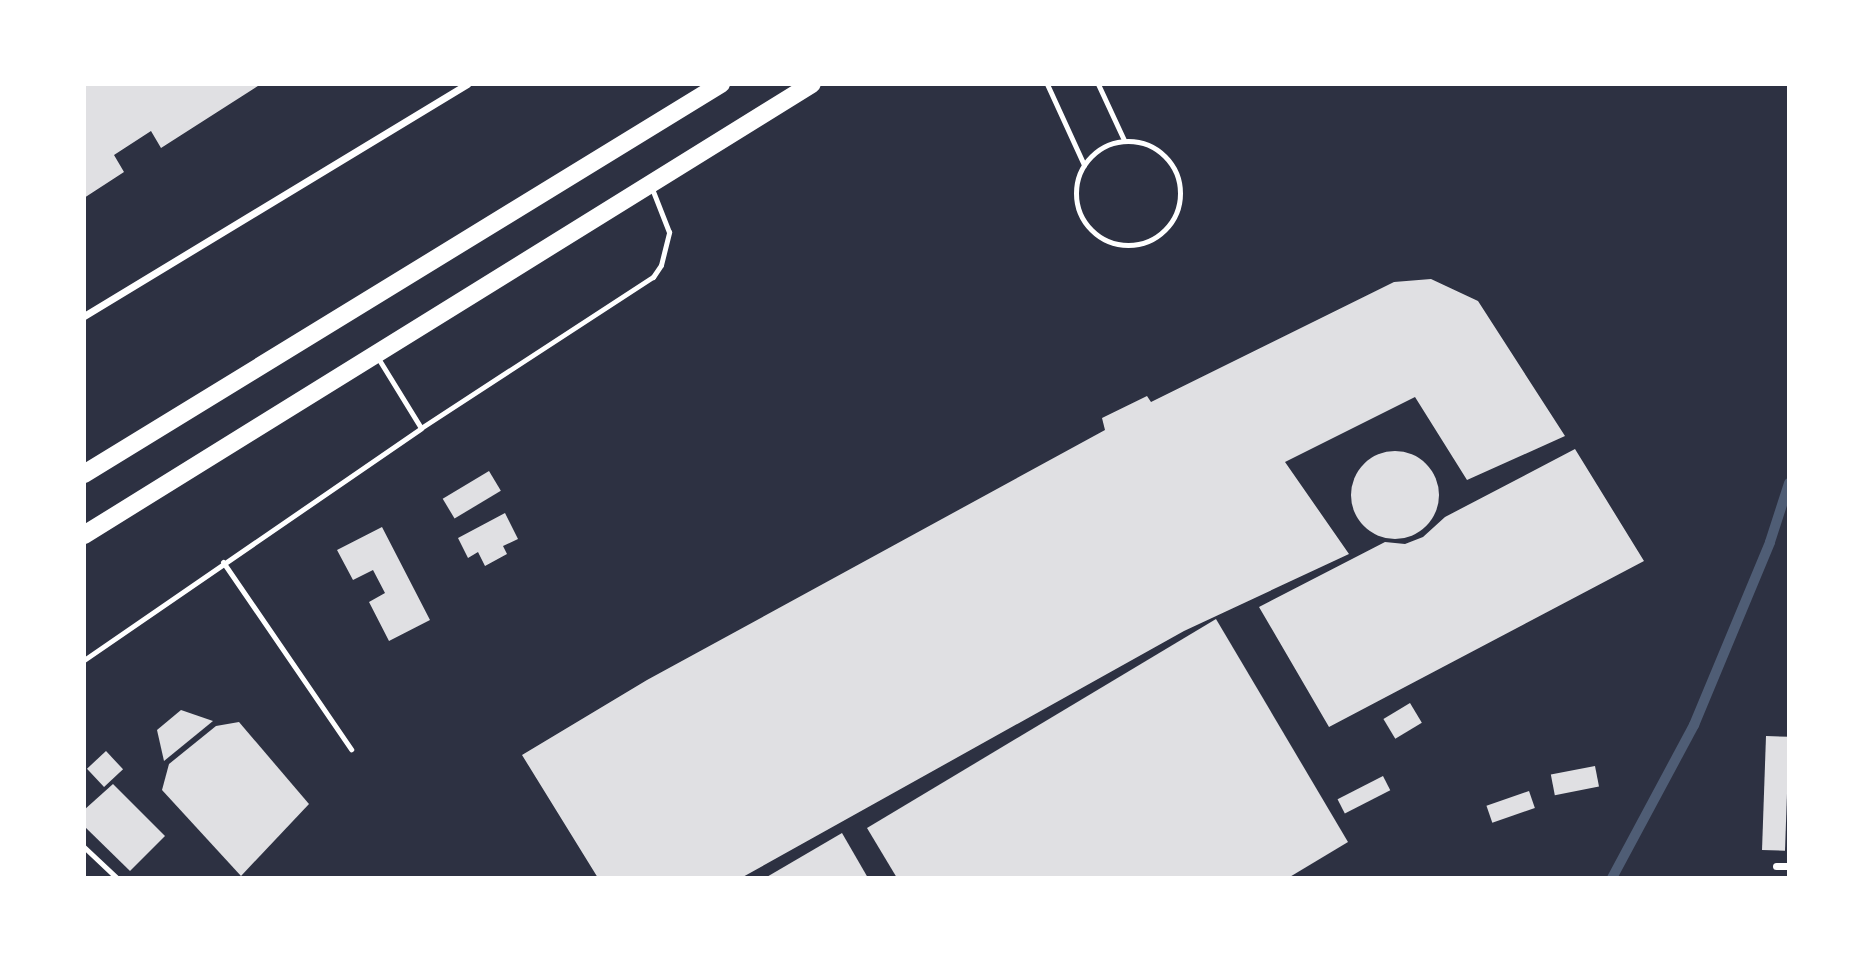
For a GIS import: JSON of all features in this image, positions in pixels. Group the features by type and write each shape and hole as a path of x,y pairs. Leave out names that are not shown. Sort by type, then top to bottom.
{"main road":[{"path":"84,474 721,84"},
{"path":"84,535 375,352 812,84"}],"street":[{"path":"84,316 467,84"},
{"path":"1776,866 1789,866"}],"lane":[{"path":"1047,84 1084,165"},
{"path":"1098,84 1124,140"},
{"path":"1124,140 1146,143 1164,154 1176,172 1181,194 1176,215 1162,233 1142,244 1119,245 1099,237 1083,221 1076,199 1084,165 1094,152 1124,140"},
{"path":"84,660 421,428 653,277 662,265 669,232 650,184"},
{"path":"375,352 421,428"},
{"path":"223,562 351,749"},
{"path":"84,847 117,878"}],"building":[{"path":"84,84 261,84 161,148 151,131 114,155 124,172 84,198"},
{"path":"1431,279 1478,301 1565,436 1467,480 1415,397 1285,462 1349,554 1184,631 741,878 598,878 522,755 647,680 1105,430 1102,418 1147,396 1151,402 1394,282"},
{"path":"1575,449 1644,561 1329,727 1259,607 1385,542 1405,544 1423,537 1445,517"},
{"path":"1395,451 1420,458 1432,470 1439,495 1432,520 1420,532 1395,539 1370,532 1358,520 1351,495 1358,470 1370,458"},
{"path":"489,471 501,491 455,519 443,499"},
{"path":"505,513 518,539 503,546 507,554 485,566 478,552 468,558 458,538"},
{"path":"382,527 430,620 389,641 369,602 385,593 373,570 353,580 337,550"},
{"path":"1216,619 1348,842 1288,878 897,878 867,828"},
{"path":"1410,703 1422,723 1395,739 1383,719"},
{"path":"181,710 213,721 164,761 157,730"},
{"path":"239,722 309,804 241,876 162,790 169,764 216,726"},
{"path":"1766,736 1789,737 1785,851 1762,850"},
{"path":"106,751 123,769 104,787 87,769"},
{"path":"1595,766 1599,787 1555,795 1551,775"},
{"path":"1383,776 1390,790 1345,813 1338,799"},
{"path":"113,784 165,836 130,871 84,826 84,810"},
{"path":"1529,791 1535,808 1492,823 1486,806"},
{"path":"842,833 868,878 765,878"}],"waterway":[{"path":"1612,878 1694,725 1770,542 1789,483"}]}
